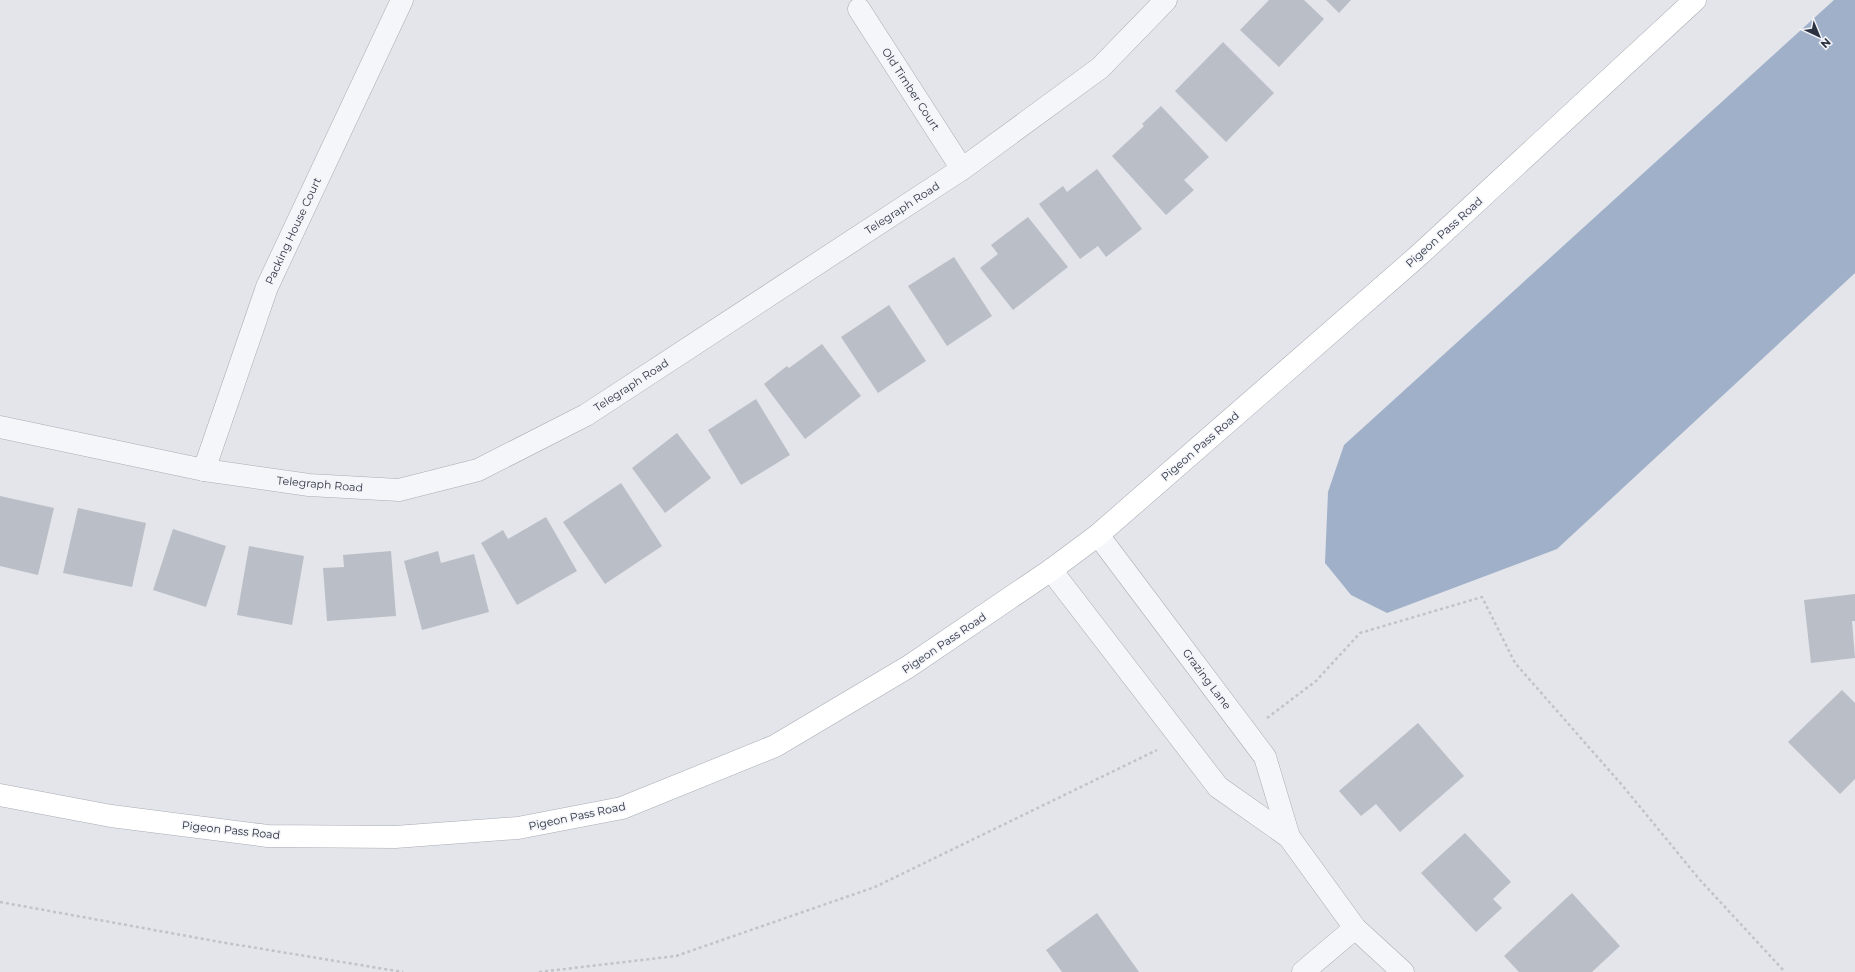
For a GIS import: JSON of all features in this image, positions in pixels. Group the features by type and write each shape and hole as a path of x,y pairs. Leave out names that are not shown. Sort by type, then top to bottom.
{"street":[{"name":"Packing House Court","path":"204,470 267,287 402,0"},
{"name":"Telegraph Road","path":"0,427 204,470 309,485 399,490 478,470 586,415 962,169 1100,68 1166,0"},
{"name":"Pigeon Pass Road","path":"0,796 111,816 268,836 395,837 518,828 622,808 775,746 908,667 1051,570 1098,535 1418,256 1695,0"},
{"name":"Old Timber Court","path":"859,9 962,169"},
{"name":"Grazing Lane","path":"1098,535 1265,756 1289,837 1354,928 1403,972"},
{"name":"Grazing Lane","path":"1051,570 1218,787 1289,837"},
{"path":"1303,972 1354,928"}],"path":[{"path":"1247,733 1316,682 1360,633 1482,597 1515,663 1622,785 1700,880 1785,972"},
{"path":"539,972 676,956 875,887 1180,738"},
{"path":"0,902 220,942 403,972"}],"water":[{"path":"1834,0 1855,0 1855,273 1557,549 1387,613 1351,595 1325,563 1328,492 1344,445"}],"building":[{"path":"1269,0 1304,0 1324,19 1279,67 1240,30"},
{"path":"1326,0 1351,0 1339,13"},
{"path":"1223,42 1274,93 1226,142 1175,91"},
{"path":"1161,106 1209,157 1184,180 1194,190 1166,215 1112,156 1144,126 1142,124"},
{"path":"1097,169 1142,229 1106,257 1098,246 1080,259 1039,204 1063,186 1067,192"},
{"path":"1028,217 1068,267 1013,310 980,268 998,254 991,245"},
{"path":"954,257 992,316 947,346 908,286"},
{"path":"889,305 926,361 878,393 841,337"},
{"path":"822,344 861,396 805,439 764,384 787,366 789,368"},
{"path":"756,399 790,455 741,485 708,430"},
{"path":"677,433 711,478 665,513 632,468"},
{"path":"621,483 662,546 605,584 563,522"},
{"path":"0,496 54,508 38,575 0,566"},
{"path":"78,508 146,523 132,587 63,573"},
{"path":"546,517 577,571 517,605 481,543 503,530 508,539"},
{"path":"173,529 226,546 206,607 153,590"},
{"path":"249,546 304,556 292,625 237,615"},
{"path":"391,551 396,616 327,621 323,568 344,567 343,555"},
{"path":"438,551 441,563 474,554 489,612 422,630 404,561"},
{"path":"1855,594 1855,621 1852,621 1855,658 1811,663 1804,600"},
{"path":"1842,690 1855,703 1855,779 1840,794 1788,742"},
{"path":"1418,723 1464,776 1400,832 1376,804 1361,816 1339,791"},
{"path":"1465,833 1511,882 1493,899 1502,908 1476,932 1421,873"},
{"path":"1572,893 1620,946 1592,972 1519,972 1504,956"},
{"path":"1097,913 1139,972 1062,972 1046,950"}]}
